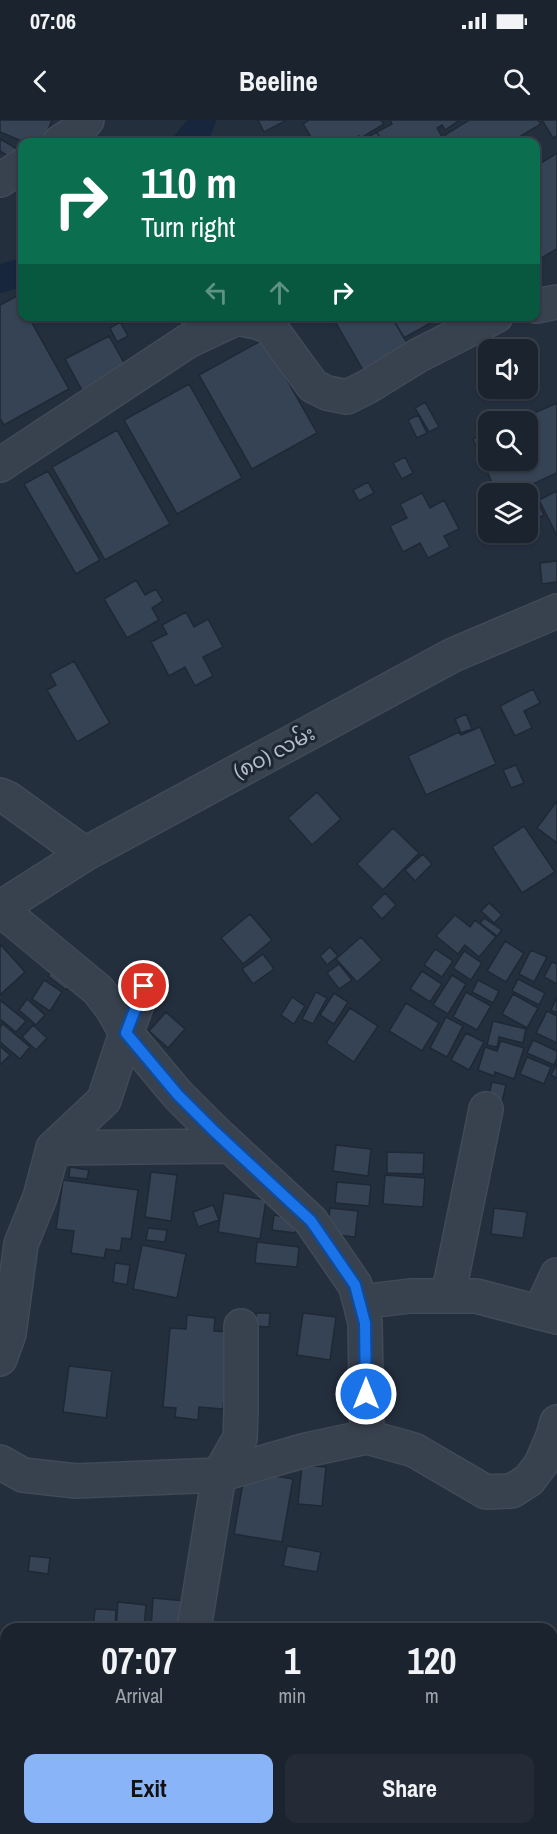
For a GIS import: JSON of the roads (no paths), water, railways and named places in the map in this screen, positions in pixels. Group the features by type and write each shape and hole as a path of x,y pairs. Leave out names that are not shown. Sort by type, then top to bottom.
{"street":[{"path":"66,138 87,120"},
{"path":"0,180 18,169"},
{"path":"540,305 557,302"},
{"path":"0,465 188,341 231,321"},
{"path":"252,321 270,327 313,386 327,393 347,397 368,387 419,355 486,321"},
{"name":"(၈၀) လမ်း","path":"0,909 85,854 453,655 557,611"},
{"path":"0,795 9,799 85,854"},
{"path":"0,909 98,990 112,1008 126,1033 178,1095 311,1221 355,1285 360,1302 365,1323 367,1437"},
{"path":"0,1359 9,1334 21,1244 40,1197 53,1148 104,1100 144,986"},
{"path":"448,1296 486,1109"},
{"path":"53,1148 230,1146"},
{"path":"360,1302 410,1296 476,1296 548,1315 557,1275"},
{"path":"195,1623 219,1475 240,1438 241,1326"},
{"path":"0,1462 23,1474 76,1481 219,1475 306,1450 367,1437 414,1450 486,1492 512,1491 529,1480 541,1464 557,1422"}],"waterway":[{"path":"190,138 202,120"},
{"path":"0,279 18,273"}]}
